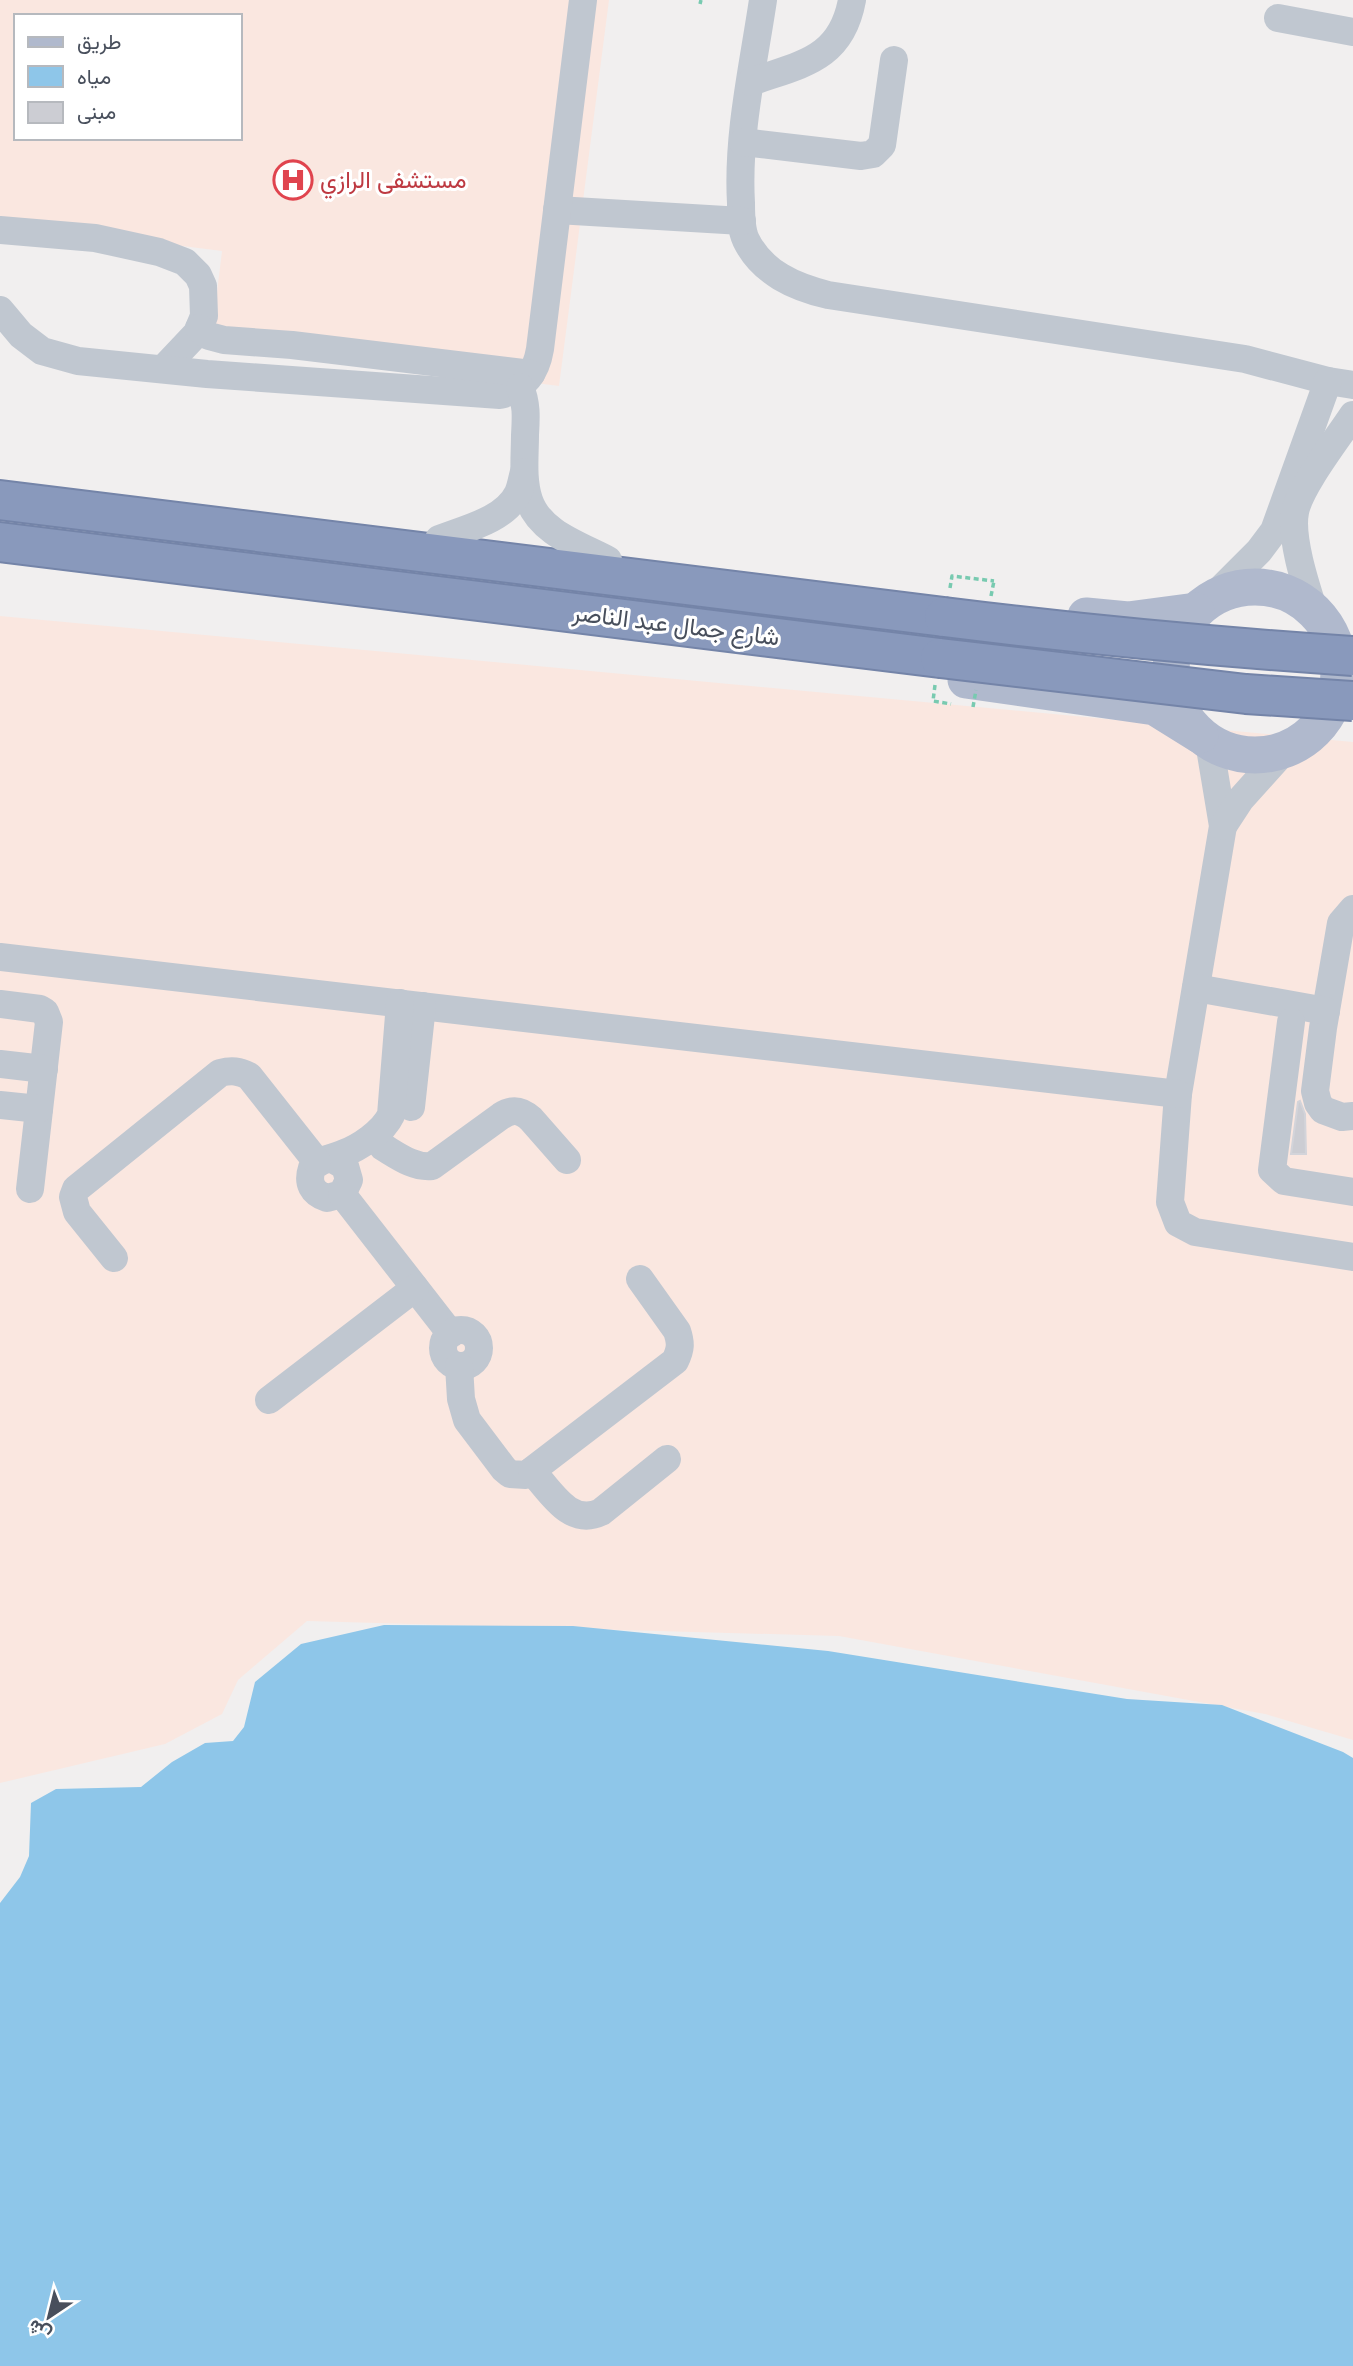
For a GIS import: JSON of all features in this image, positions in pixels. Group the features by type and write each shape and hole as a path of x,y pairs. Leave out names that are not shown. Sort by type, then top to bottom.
{"highway":[{"name":"شارع جمال عبد الناصر","path":"0,500 1046,630 1251,649 1337,633"},
{"name":"شارع جمال عبد الناصر","path":"0,542 1246,694 1353,701"}],"main road":[{"path":"0,485 1026,610 1128,620 1204,605"},
{"path":"0,558 934,689 1155,707 1204,738 1229,751 1251,755 1273,754 1301,743 1315,731 1328,713 1339,682 1337,633 1289,594 1260,587 1231,590 1204,605 1188,619 1177,639 1171,673 1174,696 1184,717 1204,738"},
{"path":"1315,731 1353,723"}],"street":[{"path":"517,386 538,362 583,0"},
{"path":"763,0 743,142 740,185 745,239 759,261 778,276 802,289 828,295 1245,359 1341,383 1274,531 1259,551 1204,605"},
{"path":"751,82 816,59 827,51 844,29 852,0"},
{"path":"1278,18 1353,32"},
{"path":"743,142 861,156 873,154 882,145 894,60"},
{"path":"557,210 742,221"},
{"path":"0,230 95,238 159,252 185,262 198,275 203,286 204,316 186,347 163,369"},
{"path":"0,310 21,335 42,351 78,361 163,369 517,386"},
{"path":"199,328 209,336 223,341 292,345 517,386 525,398 525,466 528,497 536,516 559,535 608,560"},
{"path":"1337,633 1301,564 1294,513 1302,491 1353,415"},
{"path":"439,539 508,508 519,492 525,466"},
{"path":"1204,738 1223,826 1178,1094 1170,1202 1178,1223 1195,1232 1353,1257"},
{"path":"1223,826 1240,800 1284,751"},
{"path":"1353,909 1341,923 1324,1019 1315,1091 1323,1110 1332,1115 1353,1116"},
{"path":"0,957 1178,1094"},
{"path":"1194,997 1324,1019"},
{"path":"1194,997 1291,1022 1324,1019"},
{"path":"0,1004 40,1009 48,1016 49,1021 30,1189"},
{"path":"346,1187 400,1131 410,1110 411,1004"},
{"path":"324,1160 355,1147 384,1127 391,1115 411,1004"},
{"path":"1291,1022 1272,1170 1284,1181 1353,1192"},
{"path":"0,1064 44,1069"},
{"path":"114,1258 77,1212 73,1197 76,1189 220,1073 240,1072 249,1076 324,1160 345,1166 346,1187 415,1288 451,1334 464,1331 476,1338 479,1351 472,1363 459,1366 463,1410 473,1429 504,1469 510,1474 526,1475 675,1360 680,1351 677,1331 640,1279"},
{"path":"0,1105 39,1110"},
{"path":"383,1147 414,1164 432,1166 501,1115 517,1110 525,1113 567,1160"},
{"path":"270,1400 415,1288"},
{"path":"532,1471 564,1508 582,1517 601,1512 667,1459"}],"path":[{"path":"952,576 994,581"}],"shaded area":[{"name":"مستشفى الرازي","path":"0,0 609,0 559,386 211,342 222,251 0,223"},
{"path":"0,616 1353,742 1353,1740 1265,1714 839,1636 307,1621 238,1680 222,1714 165,1744 0,1783"}],"water":[{"path":"384,1625 573,1626 828,1651 1127,1699 1222,1705 1353,1758 1353,2366 0,2366 0,1903 20,1877 29,1856 31,1803 56,1789 141,1787 172,1762 205,1743 233,1741 244,1727 255,1682 301,1644"}],"building":[{"path":"1300,1101 1305,1114 1306,1154 1291,1154 1298,1102"}],"place":[{"name":"مستشفى الرازي","path":"293,180"}]}
